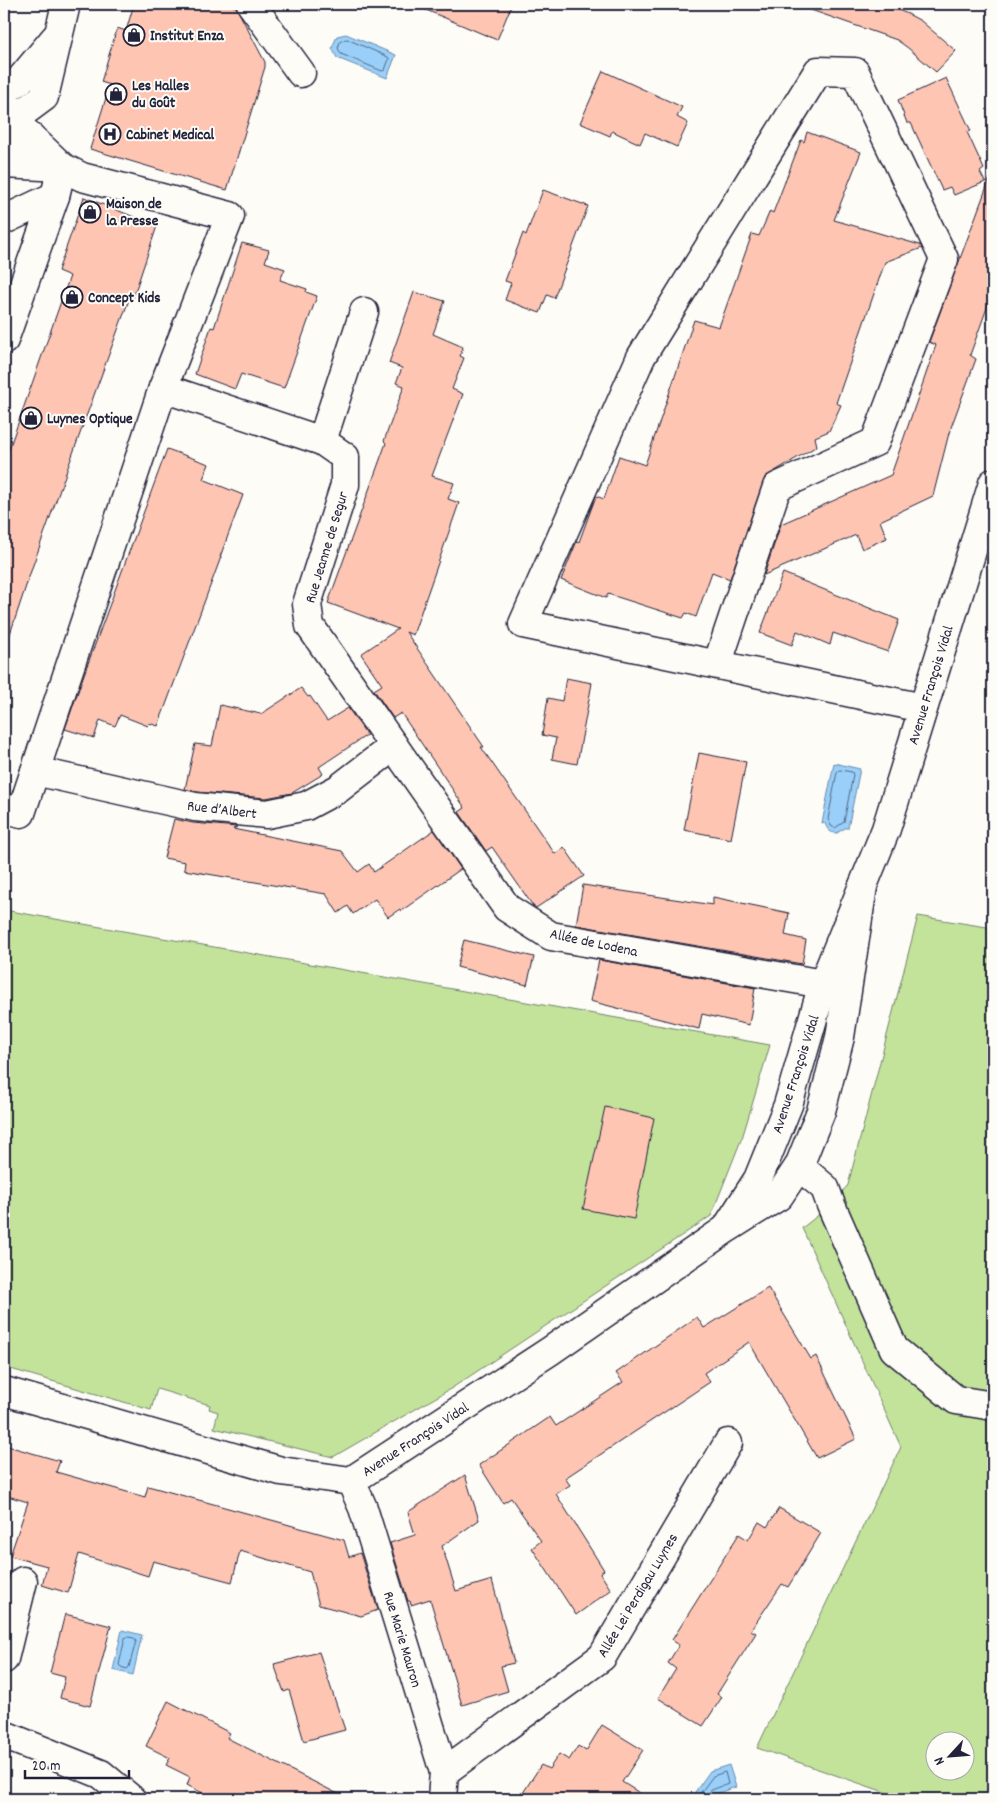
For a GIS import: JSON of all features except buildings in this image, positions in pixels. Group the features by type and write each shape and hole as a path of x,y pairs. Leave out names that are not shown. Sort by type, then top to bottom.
{"street":[{"path":"17,121 44,97 66,4"},
{"path":"251,4 301,73"},
{"path":"4,157 15,140 17,121 12,103 4,92 20,80 58,35"},
{"path":"717,665 777,487 875,442 944,259 855,72 818,71 641,357 523,624 717,665 923,708"},
{"path":"17,121 62,168"},
{"path":"4,164 62,168 82,177 230,216 163,388 21,814 4,808"},
{"path":"4,340 55,196 62,168"},
{"path":"4,220 55,196"},
{"path":"322,441 364,312"},
{"name":"Rue Jeanne de Segur","path":"163,388 322,441 345,457 346,485 307,604 310,626 394,746"},
{"name":"Avenue François Vidal","path":"726,1229 758,1179 788,1105 823,984 886,829 993,483"},
{"name":"Rue d’Albert","path":"35,771 195,807 267,814 306,806 338,789 394,746"},
{"name":"Allée de Lodena","path":"394,746 507,908 551,936 823,984"},
{"name":"Avenue François Vidal","path":"4,1391 281,1471 351,1481 525,1368 726,1229 779,1196 799,1166 821,1110 840,1037 864,886"},
{"path":"799,1166 825,1188 894,1349 956,1400 993,1406"},
{"name":"Allée Lei Perdigau Luynes","path":"444,1772 602,1657 728,1443"},
{"name":"Rue Marie Mauron","path":"351,1481 363,1508 444,1772 442,1799"},
{"path":"4,1659 23,1581"},
{"path":"4,1735 101,1774 131,1799"}],"green space":[{"path":"4,910 770,1045 743,1135 711,1216 452,1388 333,1457 214,1428 218,1412 209,1409 210,1405 157,1389 151,1410 4,1367"},
{"path":"918,916 993,928 993,1799 905,1799 757,1748 901,1447 802,1228 831,1205 848,1185"}],"water":[{"path":"346,34 396,55 387,78 337,58 332,48 337,36"},
{"path":"834,763 860,769 848,828 837,833 831,832 825,823 822,823"},
{"path":"122,1630 142,1635 133,1675 113,1670"},
{"path":"729,1765 736,1787 712,1795 708,1799 690,1799 710,1771"}],"place":[{"name":"Institut Enza","path":"134,35"},
{"name":"Les Halles du Goût","path":"116,94"},
{"name":"Cabinet Medical","path":"110,134"},
{"name":"Maison de la Presse","path":"90,212"},
{"name":"Concept Kids","path":"72,297"},
{"name":"Luynes Optique","path":"31,418"}]}
